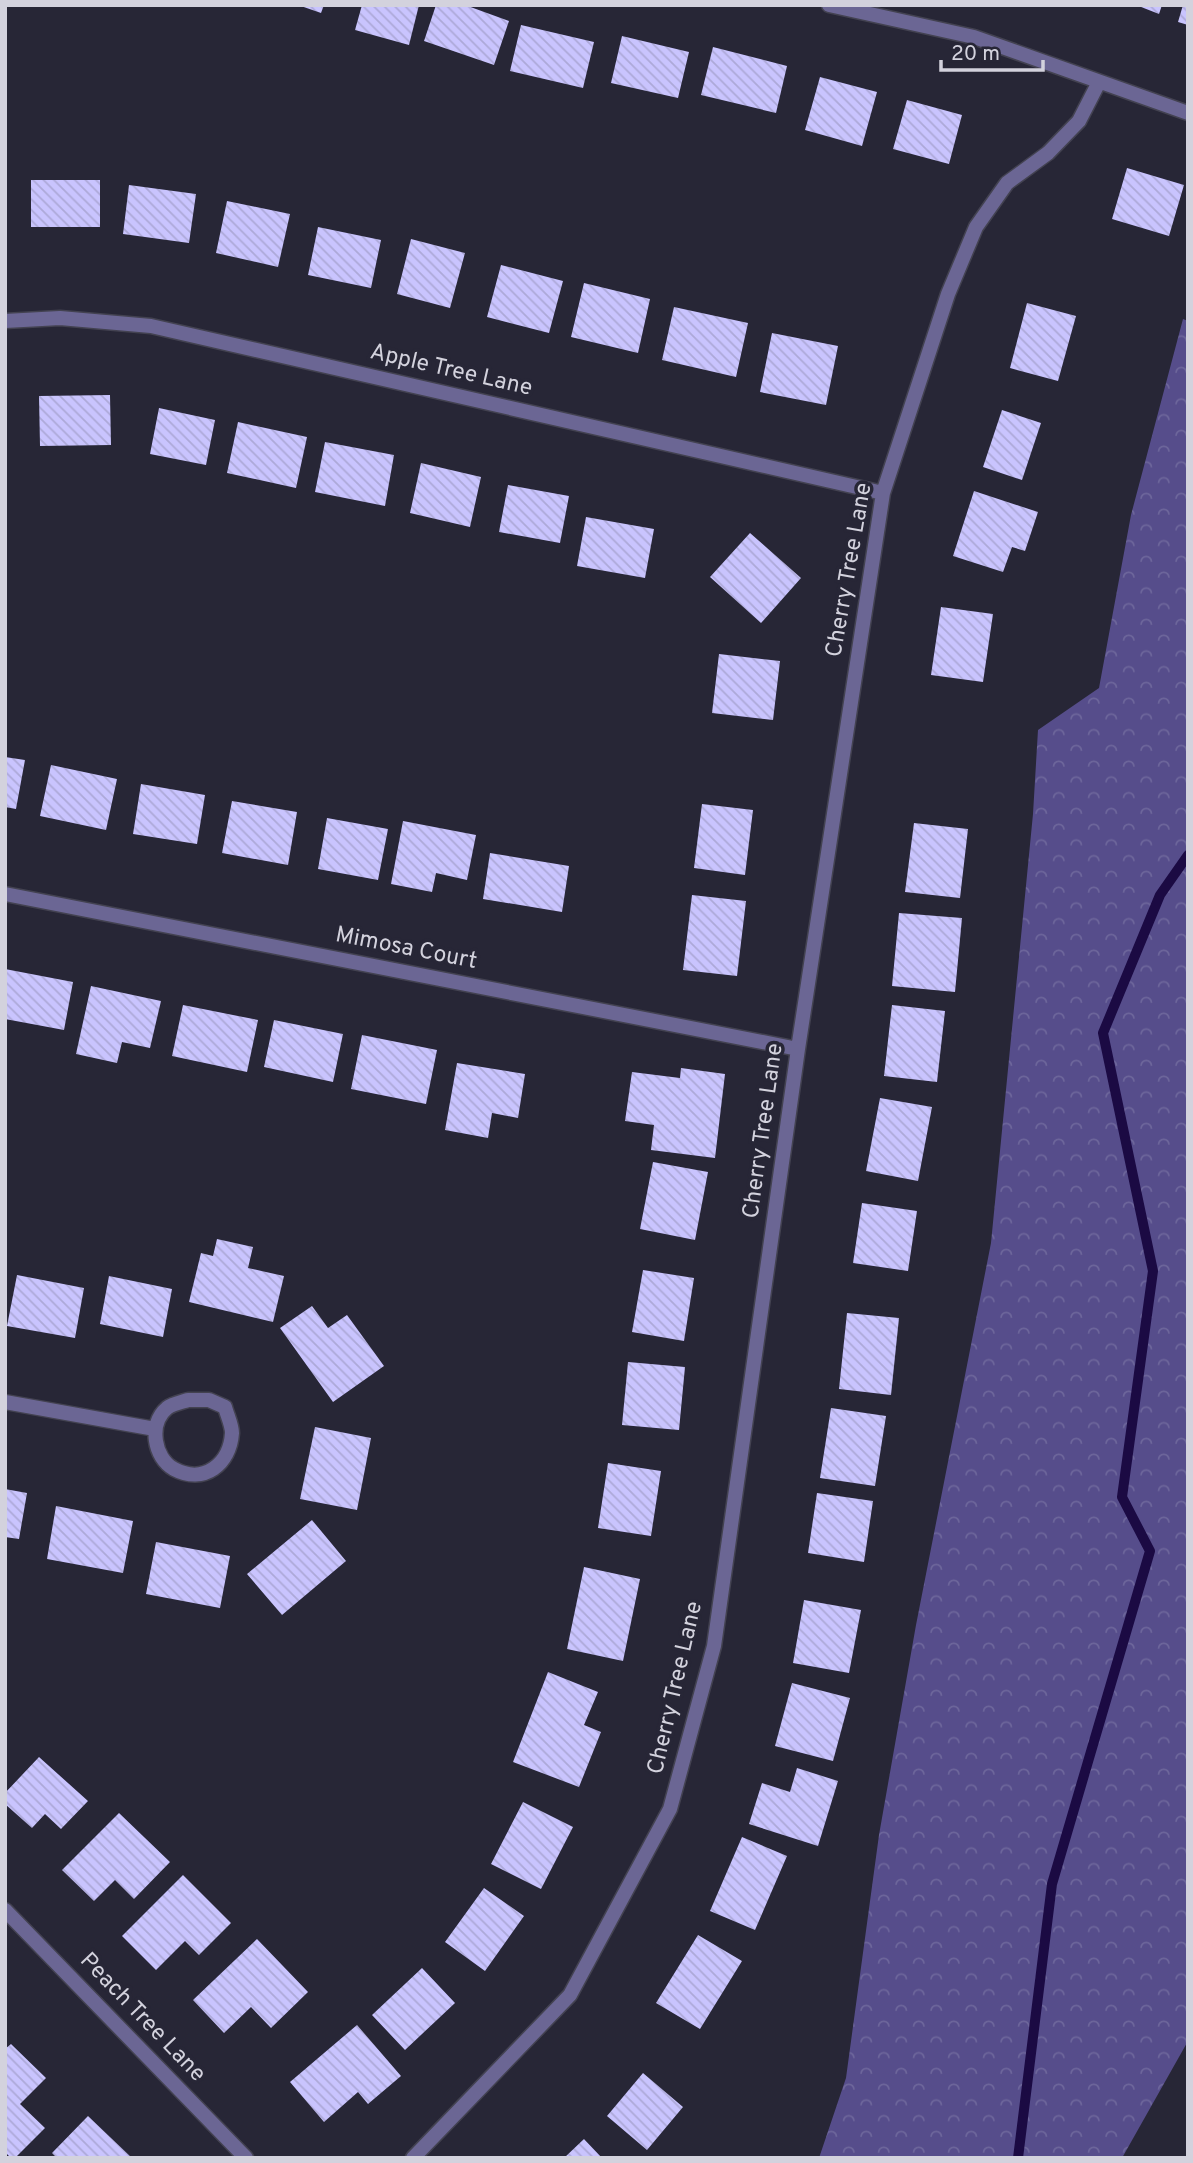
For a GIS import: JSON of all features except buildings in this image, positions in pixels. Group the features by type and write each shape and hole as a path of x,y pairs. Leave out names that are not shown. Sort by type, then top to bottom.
{"street":[{"path":"829,5 974,37 1188,113"},
{"name":"Cherry Tree Lane","path":"413,2158 570,1995 670,1809 714,1646 798,1049 883,494 948,294 976,226 1007,183 1048,153 1079,121 1099,82"},
{"name":"Apple Tree Lane","path":"5,321 60,318 151,326 883,494"},
{"name":"Mimosa Court","path":"5,894 798,1049"},
{"path":"188,1400 209,1400 225,1407 232,1430 229,1452 217,1468 198,1475 174,1469 158,1452 155,1429 167,1408 188,1400"},
{"path":"5,1402 155,1429"},
{"name":"Peach Tree Lane","path":"5,1910 246,2158"}],"green space":[{"path":"1183,319 1188,321 1188,2041 1122,2158 819,2158 846,2078 879,1835 916,1625 991,1243 1033,814 1038,730 1099,688 1131,515"}],"waterway":[{"path":"1018,2158 1052,1884 1150,1551 1122,1497 1153,1271 1103,1033 1160,895 1188,855"}]}
